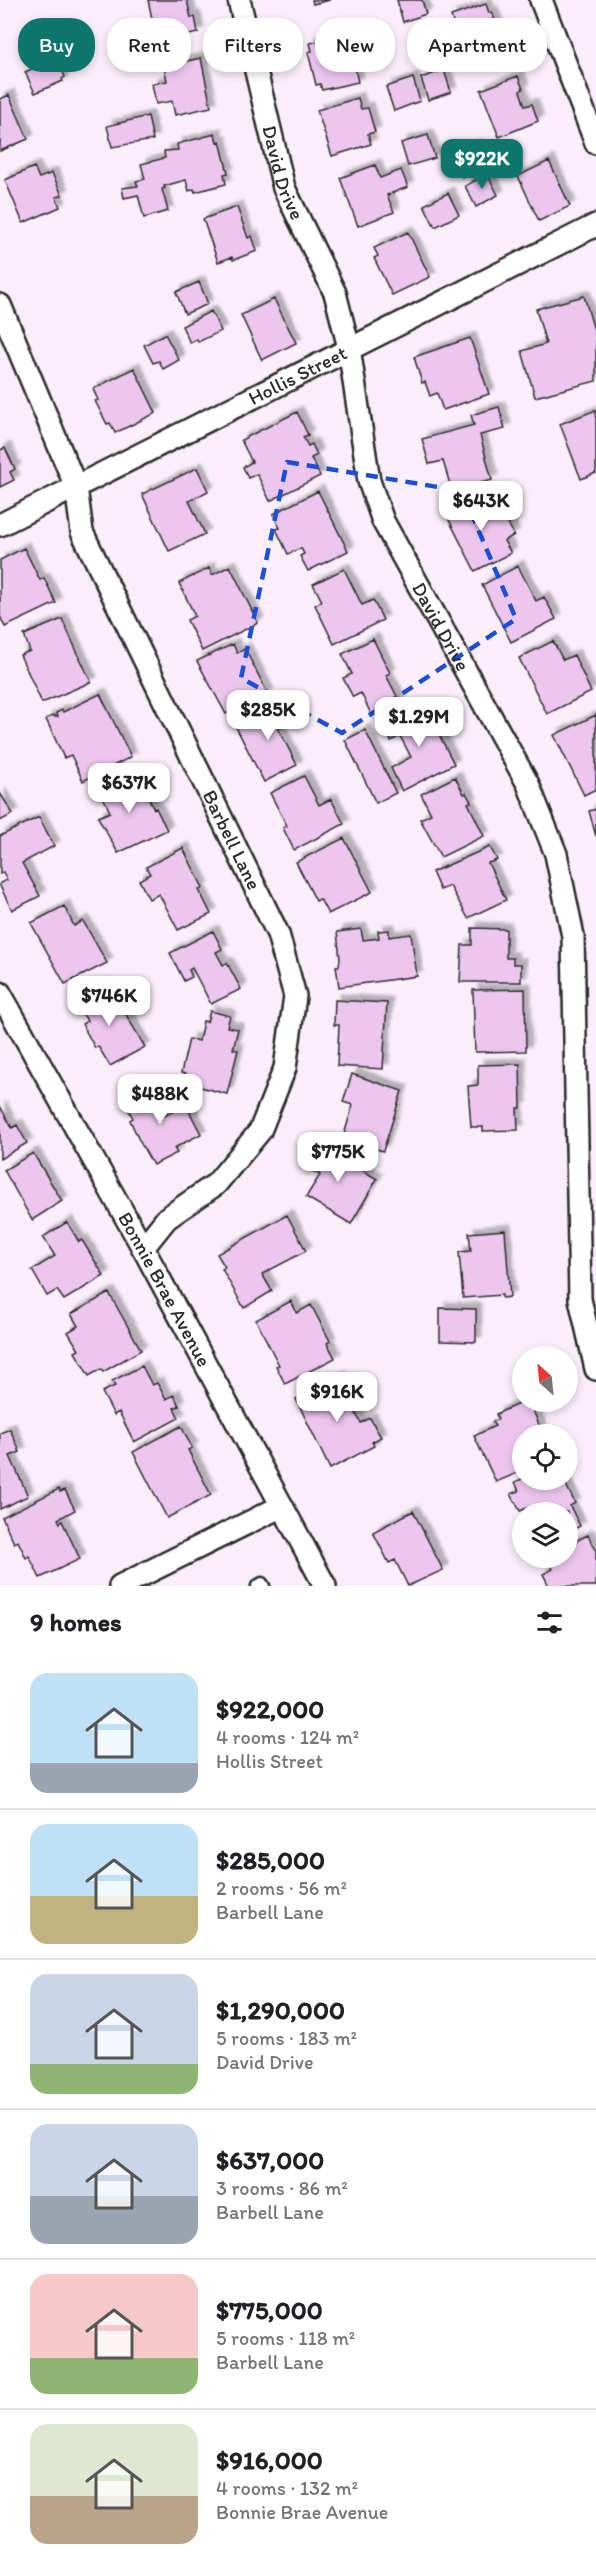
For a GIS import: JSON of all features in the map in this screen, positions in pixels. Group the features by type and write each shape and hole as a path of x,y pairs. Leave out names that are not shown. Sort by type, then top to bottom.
{"street":[{"name":"David Drive","path":"239,0 284,188 335,293 350,348 369,481 383,520 528,784 556,854 573,936 580,1299 596,1369"},
{"path":"541,0 596,143"},
{"name":"Hollis Street","path":"0,525 596,225"},
{"name":"Barbell Lane","path":"0,305 76,487 82,532 278,934 295,996 285,1068 260,1131 216,1184 167,1218 143,1248"},
{"name":"Bonnie Brae Avenue","path":"0,993 143,1248 326,1586"},
{"path":"120,1586 282,1506"}],"lane":[{"path":"257,1586 262,1583 264,1586"}],"highlighted area":[{"path":"287,462 462,491 516,619 342,733 241,678"}],"building":[{"path":"148,0 187,0 191,18 152,18"},
{"path":"312,0 330,0 313,4"},
{"path":"397,0 422,0 426,14 407,18 407,21 403,22"},
{"path":"486,4 489,13 492,12 494,18 452,18 451,16"},
{"path":"195,17 198,33 191,35 191,18"},
{"path":"315,42 315,72 356,72 358,82 322,90 320,84 316,85 308,52 312,51 310,43"},
{"path":"201,58 211,107 175,115 172,101 156,104 152,84 167,81 165,72 191,72 191,60"},
{"path":"25,72 63,72 65,77 63,81 35,93"},
{"path":"445,72 451,92 428,100 421,78"},
{"path":"518,76 523,89 520,91 525,106 532,104 538,121 499,137 481,90"},
{"path":"413,78 420,101 394,111 386,87"},
{"path":"9,95 28,139 0,151 0,99"},
{"path":"358,98 361,109 368,108 375,132 368,134 371,144 332,156 317,110"},
{"path":"148,116 153,140 112,147 107,126"},
{"path":"215,134 217,142 220,141 228,173 224,174 226,184 195,192 194,189 189,191 186,180 164,186 165,188 162,189 168,211 144,218 138,195 124,198 122,188 138,186 136,181 145,179 141,164 165,158 164,151 178,150 177,144"},
{"path":"428,135 435,158 408,166 401,143"},
{"path":"476,145 485,168 462,177 453,155"},
{"path":"549,161 570,206 539,221 518,176"},
{"path":"375,165 380,178 401,170 408,187 387,195 394,212 358,226 340,178"},
{"path":"34,167 39,178 52,173 62,195 56,197 60,207 23,223 5,180"},
{"path":"487,174 498,195 476,207 465,186"},
{"path":"448,193 459,215 435,227 424,205"},
{"path":"237,207 248,238 252,236 257,251 233,260 232,257 218,262 203,219"},
{"path":"408,232 430,277 392,295 374,258 378,256 374,248"},
{"path":"199,282 208,304 185,314 176,292"},
{"path":"584,296 596,337 596,381 535,397 522,351 546,344 536,309"},
{"path":"274,299 296,343 262,360 241,315"},
{"path":"211,311 221,331 198,342 197,339 190,343 182,326"},
{"path":"165,334 179,360 163,369 159,361 153,363 144,345"},
{"path":"470,338 489,394 443,410 437,393 430,396 425,382 422,383 414,357"},
{"path":"134,368 156,413 115,433 110,423 107,424 95,401 98,400 93,389"},
{"path":"499,407 505,429 480,435 492,480 452,491 443,461 429,464 422,439 474,425 471,415"},
{"path":"596,410 596,473 581,479 560,424"},
{"path":"297,412 308,435 303,437 308,446 312,444 317,455 311,458 320,476 270,501 257,474 248,478 243,467 252,462 241,440"},
{"path":"5,448 15,469 10,472 14,480 0,487 0,450"},
{"path":"197,468 208,491 189,501 205,534 169,551 142,494"},
{"path":"318,491 348,551 308,571 300,556 304,554 301,548 288,554 276,529 280,528 273,514"},
{"path":"483,494 492,512 500,508 514,535 504,541 511,553 475,571 446,514"},
{"path":"24,548 40,580 44,578 56,603 5,627 0,616 0,560"},
{"path":"230,566 258,623 202,651 187,620 195,616 179,583 209,568 212,575"},
{"path":"518,566 536,601 544,597 556,619 511,642 482,585"},
{"path":"344,569 362,605 373,600 383,620 334,644 315,605 322,601 313,584"},
{"path":"62,619 91,682 42,703 20,655 30,651 24,635"},
{"path":"373,639 390,673 386,675 400,702 372,716 361,693 353,697 343,678 352,674 342,654"},
{"path":"553,641 563,660 574,655 591,692 547,714 519,658"},
{"path":"233,644 237,653 245,649 268,694 226,714 197,661"},
{"path":"100,694 131,757 83,781 71,755 64,758 46,719 54,715 58,716 56,713 62,710 63,712"},
{"path":"285,700 294,720 278,728 297,765 264,782 235,725"},
{"path":"424,705 454,764 402,791 391,768 411,757 400,736 391,741 387,732 396,728 392,721"},
{"path":"596,715 596,789 584,795 554,735"},
{"path":"365,730 396,793 376,803 345,740"},
{"path":"133,772 141,790 144,789 167,830 118,853 98,817 110,812 99,788"},
{"path":"304,776 319,805 331,799 344,824 294,850 283,828 287,826 270,793"},
{"path":"455,777 471,802 468,803 484,836 441,857 420,819 431,814 421,794"},
{"path":"0,793 13,814 0,821"},
{"path":"596,809 596,836 589,811"},
{"path":"39,817 54,846 22,863 40,896 12,910 0,886 0,883 7,880 3,872 0,874 0,836"},
{"path":"344,838 372,892 328,914 320,899 316,901 296,862"},
{"path":"490,847 497,860 488,863 506,900 468,918 450,886 440,890 432,872"},
{"path":"183,848 203,888 199,890 211,914 178,930 159,894 149,899 139,880 150,874 146,867"},
{"path":"64,906 74,926 83,921 107,963 65,984 31,923"},
{"path":"472,928 506,929 506,958 513,958 513,964 521,964 521,982 460,982 462,945 472,945"},
{"path":"361,929 363,940 379,938 378,931 389,930 389,937 411,934 417,976 339,987 336,966 339,966 340,959 337,932"},
{"path":"213,931 222,949 216,952 223,965 227,963 241,989 211,1004 192,968 189,970 192,977 184,981 170,953"},
{"path":"101,985 115,1009 121,1006 145,1047 110,1066 98,1046 95,1048 82,1024 87,1021 75,1000"},
{"path":"525,989 526,1051 475,1052 473,990"},
{"path":"335,1000 387,1003 383,1069 337,1066 339,1025 334,1025"},
{"path":"210,1011 230,1016 227,1027 238,1029 233,1049 238,1050 227,1094 189,1084 190,1079 184,1078 185,1074 181,1073 189,1039 199,1041 203,1021 207,1022"},
{"path":"520,1064 521,1108 517,1108 518,1130 483,1131 483,1127 471,1127 468,1086 478,1085 478,1065"},
{"path":"352,1074 402,1091 383,1151 343,1138 353,1105 343,1102"},
{"path":"148,1087 152,1095 162,1089 165,1096 156,1101 164,1116 186,1105 201,1134 174,1148 177,1153 153,1165 139,1140 130,1120 133,1118 123,1100"},
{"path":"0,1106 12,1128 17,1125 27,1143 0,1159"},
{"path":"315,1142 377,1179 351,1224 306,1197 320,1175 301,1164"},
{"path":"33,1153 62,1201 32,1220 4,1170"},
{"path":"287,1215 306,1251 262,1274 272,1291 244,1308 222,1269 225,1267 217,1254"},
{"path":"67,1222 79,1242 82,1240 104,1276 64,1300 57,1290 47,1296 32,1270 55,1256 43,1237"},
{"path":"505,1230 510,1297 502,1298 502,1295 463,1298 459,1252 471,1251 469,1233"},
{"path":"109,1293 141,1350 103,1372 101,1369 89,1376 75,1352 79,1350 68,1332 78,1326 71,1314"},
{"path":"291,1301 297,1313 311,1305 330,1341 327,1343 335,1358 285,1384 276,1366 279,1365 256,1320"},
{"path":"440,1308 476,1309 476,1342 440,1341"},
{"path":"142,1366 152,1385 157,1383 166,1399 174,1395 179,1406 174,1408 179,1418 134,1442 119,1412 114,1415 102,1392 115,1386 112,1381"},
{"path":"340,1376 361,1423 370,1418 381,1437 372,1442 374,1446 330,1469 296,1399"},
{"path":"512,1407 512,1412 534,1412 539,1424 512,1424 512,1475 496,1482 474,1436 495,1426 492,1422 498,1419 496,1414"},
{"path":"181,1426 192,1448 188,1450 211,1495 167,1518 133,1452"},
{"path":"10,1429 20,1452 10,1456 28,1496 0,1509 0,1433"},
{"path":"59,1489 60,1492 65,1490 75,1510 58,1519 60,1523 62,1521 80,1559 40,1578 29,1556 26,1558 18,1541 14,1543 2,1517"},
{"path":"568,1490 574,1502 515,1502 511,1494 519,1491"},
{"path":"413,1511 443,1570 408,1586 395,1560 389,1563 373,1532"},
{"path":"588,1535 596,1550 596,1586 549,1586 543,1574 552,1568 578,1568 578,1540"}]}
